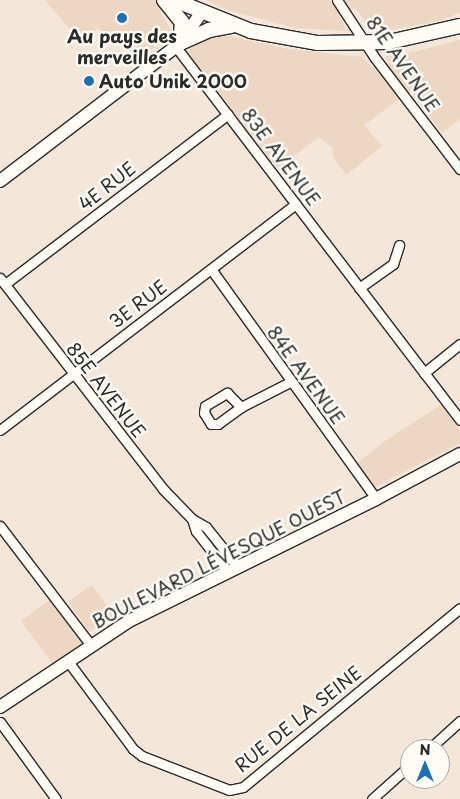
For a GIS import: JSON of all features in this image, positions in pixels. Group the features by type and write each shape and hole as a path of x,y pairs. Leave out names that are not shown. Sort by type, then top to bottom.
{"main road":[{"path":"164,0 182,22 178,45"},
{"path":"174,0 234,26 295,40 367,44 410,39 460,26"},
{"path":"178,45 209,30 234,26"}],"street":[{"name":"81E AVENUE","path":"337,0 460,170"},
{"path":"0,180 178,45 201,13"},
{"name":"83E AVENUE","path":"178,45 228,114 460,420"},
{"name":"4E RUE","path":"3,281 228,114"},
{"name":"3E RUE","path":"0,430 296,204"},
{"path":"359,288 393,264 399,245"},
{"name":"84E AVENUE","path":"210,269 376,499"},
{"name":"85E AVENUE","path":"3,281 163,490 192,519 196,531 232,569"},
{"path":"424,373 460,344"},
{"path":"241,407 290,382"},
{"name":"BOULEVARD LÉVESQUE OUEST","path":"0,707 90,644 232,569 376,499 460,454"},
{"path":"0,526 90,644"},
{"name":"RUE DE LA SEINE","path":"66,660 137,752 229,790 243,787 460,608"},
{"path":"439,739 460,721"},
{"path":"0,722 56,799"},
{"path":"372,799 400,774"}],"shaded area":[{"path":"45,0 167,0 160,12 173,33 137,60 119,38 111,44 98,28 81,42"},
{"path":"206,0 460,0 460,13 442,20 374,33 355,8 339,16 347,31 294,28 228,10"},
{"path":"216,33 288,49 362,57 371,67 389,64 385,54 417,51 460,40 460,119 442,133 410,91 364,125 382,146 346,175 334,158 332,147 319,137 277,168 187,51"},
{"path":"441,405 460,430 460,443 373,488 356,464 389,438"},
{"path":"92,585 113,615 89,632 68,602"},
{"path":"55,596 90,644 56,668 21,621"}],"place":[{"name":"Au pays des merveilles","path":"122,18"},
{"name":"Auto Unik 2000","path":"89,81"}]}
